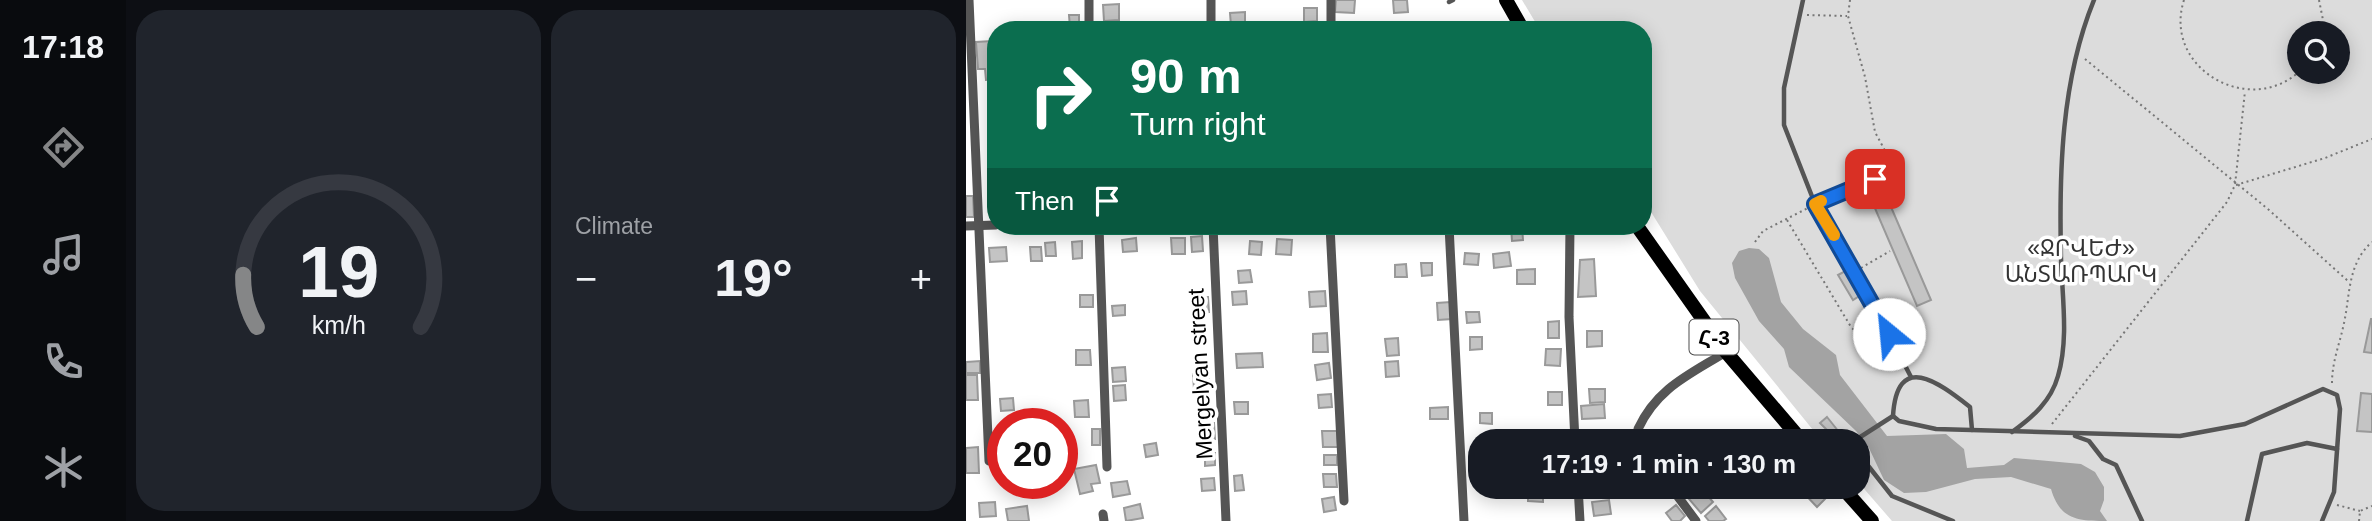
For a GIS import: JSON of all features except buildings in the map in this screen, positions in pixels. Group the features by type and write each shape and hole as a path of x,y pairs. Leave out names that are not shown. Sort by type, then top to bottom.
{"main road":[{"path":"1506,0 1518,21"},
{"name":"Հ-3","path":"1643,235 1726,352 1792,429"},
{"path":"1853,499 1871,521"}],"street":[{"path":"969,0 987,409"},
{"path":"1089,0 1089,21"},
{"path":"1211,0 1212,21"},
{"path":"1331,0 1331,21"},
{"path":"966,226 987,225"},
{"path":"1098,235 1107,467"},
{"name":"Mergelyan street","path":"1213,235 1226,521"},
{"path":"1330,235 1344,501"},
{"path":"1449,235 1464,521"},
{"path":"1570,235 1569,317 1574,429"},
{"path":"1638,429 1648,408 1661,393 1726,352"},
{"path":"1579,499 1580,521"},
{"path":"1680,499 1696,521"}],"lane":[{"path":"1803,0 1782,106 1784,125 1815,204 1878,313 1911,377"},
{"path":"2011,432 2035,415 2052,392 2061,360 2060,167 2064,123 2078,53 2094,0"},
{"path":"1815,204 1875,179"},
{"path":"1870,431 1893,416 1898,387 1911,377 1927,379 1946,388 1970,407 1972,430"},
{"path":"1893,416 1899,421 1936,429 2120,437 2203,434 2245,424 2315,392 2332,391 2340,401 2337,449 2333,492 2322,521"},
{"path":"2071,434 2089,442 2103,459 2116,465 2142,521"},
{"path":"2247,521 2262,454 2307,443 2337,449"},
{"path":"1870,468 1892,496 1953,521"}],"path":[{"path":"1850,0 1848,16 1865,77 1875,132 1898,175"},
{"path":"2184,0 2181,32 2189,54 2213,79 2222,85 2245,91 2269,89 2287,81"},
{"path":"2319,0 2323,21"},
{"path":"1800,15 1848,16"},
{"path":"2078,53 2235,185 2269,210 2348,281"},
{"path":"2045,433 2227,202 2235,185 2245,91"},
{"path":"2235,185 2325,158 2372,139"},
{"path":"1755,242 1763,231 1815,204"},
{"path":"1787,220 1851,327 1861,337 1871,335 1882,323 1878,313"},
{"path":"2332,391 2332,364 2345,318 2348,281 2372,242"},
{"path":"1855,272 1890,251"},
{"path":"2329,503 2360,511 2372,506"},
{"path":"2359,521 2360,511"}],"green space":[{"name":"«ՋՐՎԵԺ» ԱՆՏԱՌՊԱՐԿ","path":"1522,0 2372,0 2372,521 1892,521 1870,496 1870,429 1812,429 1700,291 1652,214 1652,21 1535,21"}],"shaded area":[{"path":"1759,249 1769,258 1781,302 1803,329 1836,355 1840,375 1887,436 1946,434 1964,449 1967,468 2004,465 2014,458 2081,464 2095,472 2104,487 2104,500 2100,511 2107,521 2072,517 2059,507 2051,489 2011,477 1975,479 1926,492 1904,493 1884,480 1870,450 1870,429 1854,429 1789,367 1784,349 1759,321 1735,278 1732,263 1739,251"}],"slow traffic":[{"path":"1821,201 1815,204 1834,235"}],"route":[{"path":"1875,179 1815,204 1889,334"}]}
